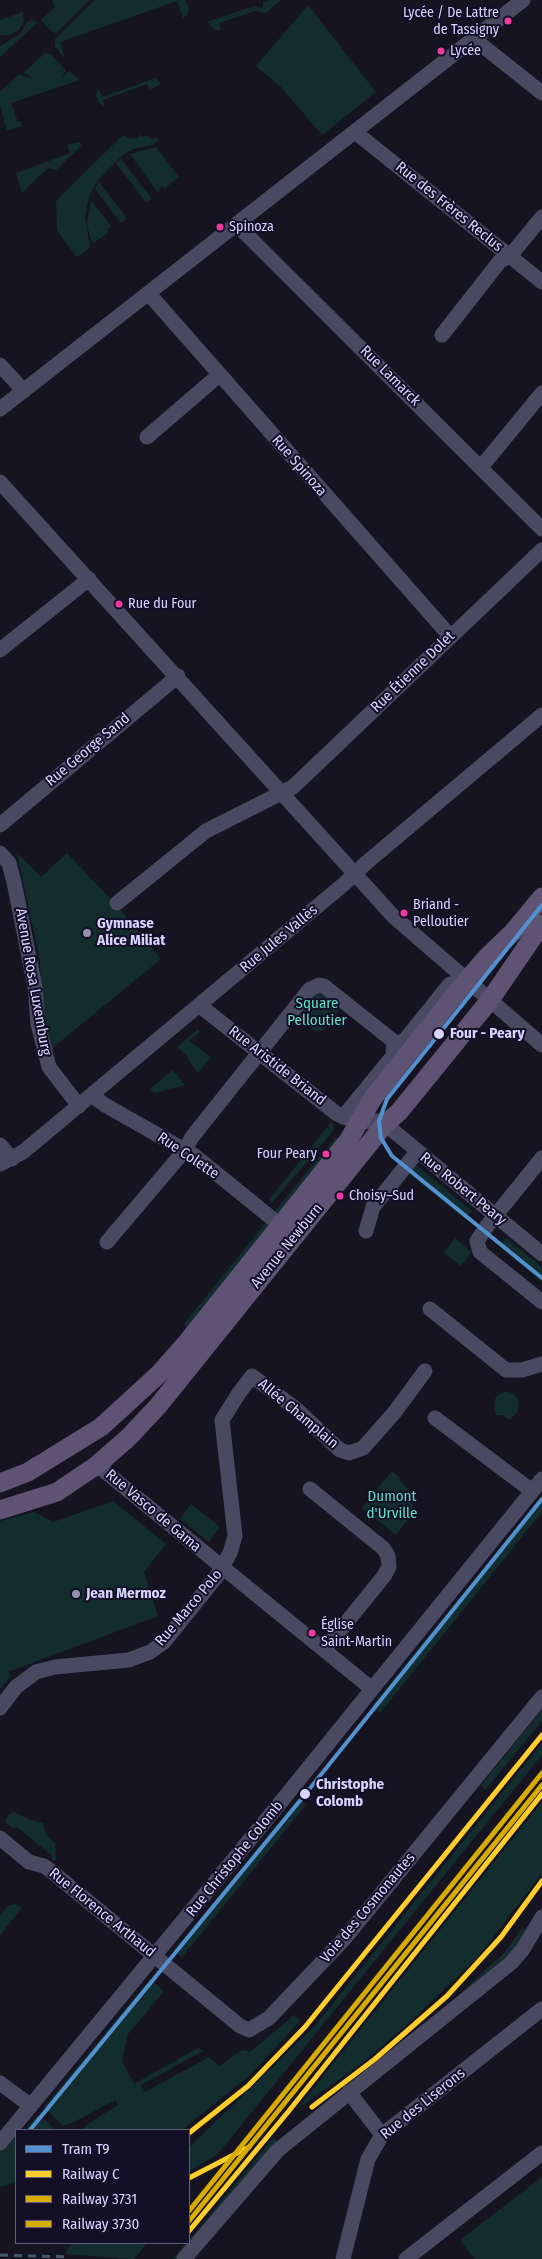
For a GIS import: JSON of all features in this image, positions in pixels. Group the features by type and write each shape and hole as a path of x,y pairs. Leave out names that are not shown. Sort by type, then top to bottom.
{"main road":[{"name":"Avenue Newburn","path":"0,1483 28,1472 101,1426 159,1374 348,1141 350,1119 377,1093 467,980 488,956 514,932 542,897"},
{"name":"Avenue Newburn","path":"0,1510 57,1492 97,1465 129,1437 158,1406 385,1124 399,1112 490,1000 542,924"}],"street":[{"path":"0,409 523,0"},
{"path":"474,39 542,93"},
{"name":"Rue des Frères Reclus","path":"355,132 542,282"},
{"path":"442,334 500,261 510,256 542,217"},
{"name":"Rue Lamarck","path":"237,225 482,466 542,529"},
{"name":"Rue Spinoza","path":"149,294 450,636"},
{"path":"0,365 24,390"},
{"path":"147,437 220,375"},
{"path":"482,466 542,393"},
{"path":"0,482 356,872 393,916 542,1044"},
{"name":"Rue Étienne Dolet","path":"117,903 206,831 293,787 542,550"},
{"path":"0,650 89,579"},
{"name":"Rue George Sand","path":"0,824 178,676"},
{"name":"Rue Jules Vallès","path":"6,1162 79,1106 542,715"},
{"name":"Avenue Rosa Luxemburg","path":"0,853 10,863 35,987 38,1024 47,1060 60,1083 79,1106"},
{"path":"108,1242 185,1150 192,1137 307,992 319,985 327,988 397,1044 405,1040 450,984 467,980"},
{"name":"Rue Aristide Briand","path":"200,1005 350,1119"},
{"path":"350,1119 393,1056 394,1043"},
{"name":"Rue Colette","path":"91,1095 105,1105 185,1150 280,1225"},
{"path":"350,1119 379,1121 385,1124"},
{"name":"Rue Robert Peary","path":"385,1124 542,1254"},
{"path":"0,1145 6,1162"},
{"path":"366,1231 373,1207 417,1152"},
{"path":"542,1158 477,1241 480,1252 542,1302"},
{"path":"430,1309 506,1370 522,1370 542,1364"},
{"name":"Allée Champlain","path":"252,1376 295,1408 340,1450 349,1453 363,1448 394,1413 425,1371"},
{"name":"Rue Marco Polo","path":"0,1708 16,1688 36,1672 55,1667 129,1660 150,1652 164,1642 222,1569 230,1553 235,1536 222,1420 252,1376"},
{"path":"434,1418 532,1491"},
{"name":"Rue Vasco de Gama","path":"97,1465 222,1569 372,1689"},
{"name":"Rue Christophe Colomb","path":"0,2143 156,1956 542,1479"},
{"path":"310,1489 383,1548 388,1556 388,1567 384,1576 324,1650"},
{"name":"Voie des Cosmonautes","path":"249,2030 269,2018 345,1938 542,1697"},
{"name":"Rue Florence Arthaud","path":"0,1838 29,1862 44,1866 51,1871 240,2026 249,2030"},
{"path":"184,2259 268,2160 349,2092 511,1963 528,1942 542,1917"},
{"name":"Rue des Liserons","path":"343,2259 368,2159 382,2135 542,2009"},
{"path":"0,2084 31,2106"},
{"path":"349,2092 382,2135"},
{"path":"406,2259 542,2153"}],"green space":[{"path":"52,0 90,0 56,33 50,30 41,20 55,7"},
{"path":"95,0 185,0 189,9 187,15 183,18 177,1 60,42 65,59 55,47 55,39"},
{"path":"281,0 266,13 255,11 219,23 221,30 216,30 207,22 254,6 263,8 263,2"},
{"path":"308,5 376,92 322,135 282,88 256,66"},
{"path":"23,12 24,21 19,30 9,35 0,36 0,20"},
{"path":"33,20 37,23 0,57 0,46 20,34 27,22"},
{"path":"45,53 51,54 66,71 61,78 69,71 80,80 11,103 18,122 20,121 22,126 7,131 0,105 0,92 19,74 36,80 23,73"},
{"path":"156,78 161,84 150,90 147,84 103,100 105,107 99,103 96,95 99,89 102,97"},
{"path":"139,134 142,137 146,135 152,140 156,137 159,140 153,145 125,153 97,181 89,197 85,217 90,248 76,256 57,230 56,201 123,135 130,139 139,137"},
{"path":"79,142 81,146 56,170 48,168 22,193 16,173 70,153 67,145"},
{"path":"156,147 179,177 164,189 162,186 158,193 130,154"},
{"path":"121,159 152,199 146,202 116,164"},
{"path":"99,182 127,218 121,223 95,189"},
{"path":"91,200 111,226 107,229 109,232 94,243 91,240 87,225"},
{"name":"Gymnase Alice Miliat","path":"17,853 41,877 67,853 119,908 161,959 50,1050 44,1012 39,956"},
{"name":"Square Pelloutier","path":"321,991 339,1006 339,1010 323,1030 316,1032 299,1018 298,1014 312,994"},
{"path":"198,1029 200,1032 189,1041 211,1057 198,1073 188,1057 177,1047"},
{"path":"173,1070 185,1085 154,1093 150,1089"},
{"path":"332,1121 334,1130 272,1203 269,1200 271,1197"},
{"path":"336,1137 341,1141 278,1214 273,1213"},
{"path":"415,1164 472,1211 465,1219 408,1173"},
{"path":"267,1221 269,1225 188,1328 184,1324"},
{"path":"455,1238 472,1252 461,1266 444,1253"},
{"path":"506,1238 542,1267 542,1282 499,1246"},
{"path":"506,1391 515,1395 519,1402 518,1411 510,1420 502,1415 496,1415 494,1410 495,1399"},
{"name":"Dumont d'Urville","path":"392,1471 410,1491 413,1506 410,1517 396,1535 362,1508"},
{"path":"542,1495 542,1512 380,1713 372,1706"},
{"name":"Jean Mermoz","path":"113,1501 166,1544 144,1572 158,1616 8,1672 11,1676 0,1689 0,1521 34,1512 53,1522"},
{"path":"191,1504 220,1527 209,1542 180,1519"},
{"path":"542,1710 542,1721 485,1790 481,1785"},
{"path":"542,1743 542,1755 217,2155 190,2170 190,2146 314,2027"},
{"path":"299,1798 306,1805 182,1957 174,1950"},
{"path":"542,1802 542,1874 477,1958 409,2023 360,2065 297,2109"},
{"path":"14,1812 30,1820 43,1823 46,1835 55,1843 56,1860 52,1860 51,1855 17,1827 14,1829 5,1822 8,1815"},
{"path":"15,1904 22,1908 0,1935 0,1914 9,1905"},
{"path":"523,1927 530,1935 517,1952 453,2004 452,2001 503,1954"},
{"path":"150,1979 164,1991 128,2034 122,2061 134,2084 198,2048 203,2051 141,2085 145,2092 209,2057 219,2066 242,2050 250,2052 294,2015 300,2021 249,2076 183,2129 83,2129 86,2125 118,2105 115,2100 63,2126 44,2107"},
{"path":"37,2116 54,2129 26,2129"},
{"path":"15,2135 15,2182 0,2187 0,2150"},
{"path":"273,2138 279,2143 180,2259 173,2259 185,2244 190,2244 190,2239"},
{"path":"542,2177 542,2259 475,2259 460,2240"},
{"path":"70,2244 146,2244 134,2259 65,2254"}],"railway":[{"path":"0,2255 69,2257"}],"tram line":[{"name":"T9","path":"542,905 387,1099 379,1121 381,1138 392,1156 542,1278"},
{"name":"T9","path":"31,2129 303,1797 542,1499"}],"rail line":[{"name":"C","path":"190,2132 248,2086 305,2027 542,1735"},
{"name":"3730","path":"190,2210 542,1773"},
{"name":"3731","path":"190,2220 542,1785"},
{"name":"C","path":"190,2230 288,2112 542,1794"},
{"name":"C","path":"312,2107 375,2059 447,1996 501,1937 542,1881"},
{"name":"C","path":"190,2177 249,2147"}],"place":[{"name":"Lycée / De Lattre de Tassigny","path":"508,21"},
{"name":"Lycée","path":"441,51"},
{"name":"Spinoza","path":"220,227"},
{"name":"Rue du Four","path":"119,604"},
{"name":"Briand - Pelloutier","path":"404,913"},
{"name":"Gymnase Alice Miliat","path":"87,933"},
{"name":"Four - Peary","path":"439,1034"},
{"name":"Four Peary","path":"326,1154"},
{"name":"Choisy–Sud","path":"340,1196"},
{"name":"Jean Mermoz","path":"76,1594"},
{"name":"Église Saint-Martin","path":"312,1633"},
{"name":"Christophe Colomb","path":"305,1794"}]}
